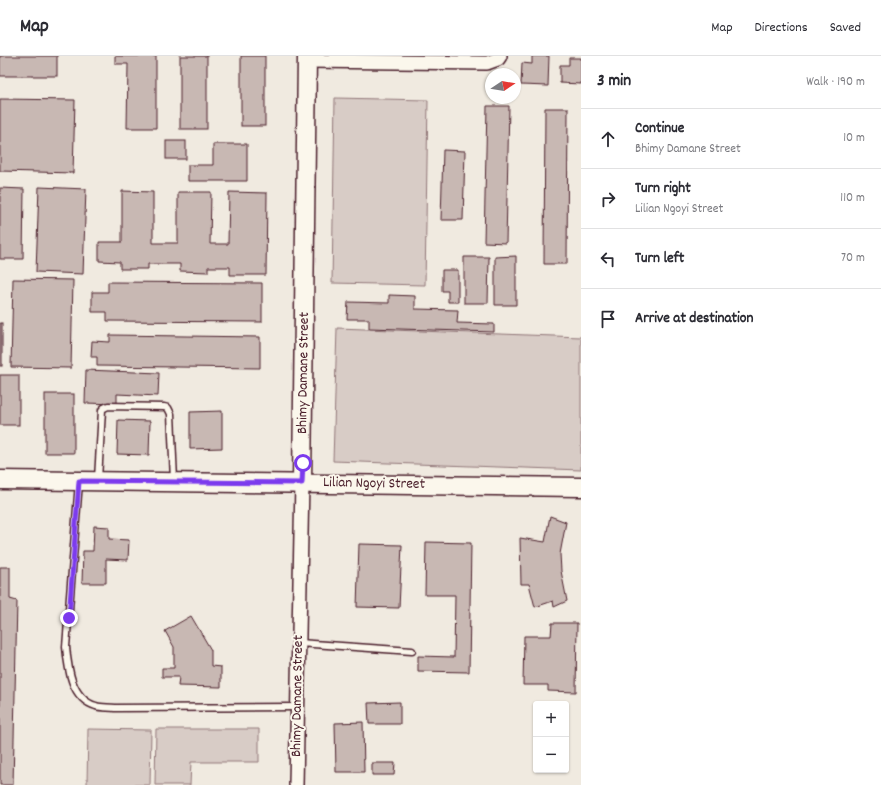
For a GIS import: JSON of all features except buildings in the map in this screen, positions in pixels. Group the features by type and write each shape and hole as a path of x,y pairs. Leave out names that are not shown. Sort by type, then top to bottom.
{"main road":[{"name":"Bhimy Damane Street","path":"302,483 307,59"},
{"name":"Lilian Ngoyi Street","path":"0,480 581,487"}],"street":[{"path":"307,59 487,63 498,59 500,56"},
{"name":"Bhimy Damane Street","path":"296,785 302,483"}],"lane":[{"path":"98,481 102,410 108,406 168,408 171,414 174,482"},
{"path":"79,481 66,647 68,668 74,686 84,700 96,706 115,708 298,707"},
{"path":"299,643 412,651"}],"shaded area":[{"path":"335,98 428,100 425,285 332,283"},
{"path":"337,328 581,337 581,470 333,461"},
{"path":"88,729 151,730 150,785 87,785"},
{"path":"156,729 259,729 259,762 191,762 190,785 155,785"}],"route":[{"path":"69,618 79,481 302,483 303,463"}]}
